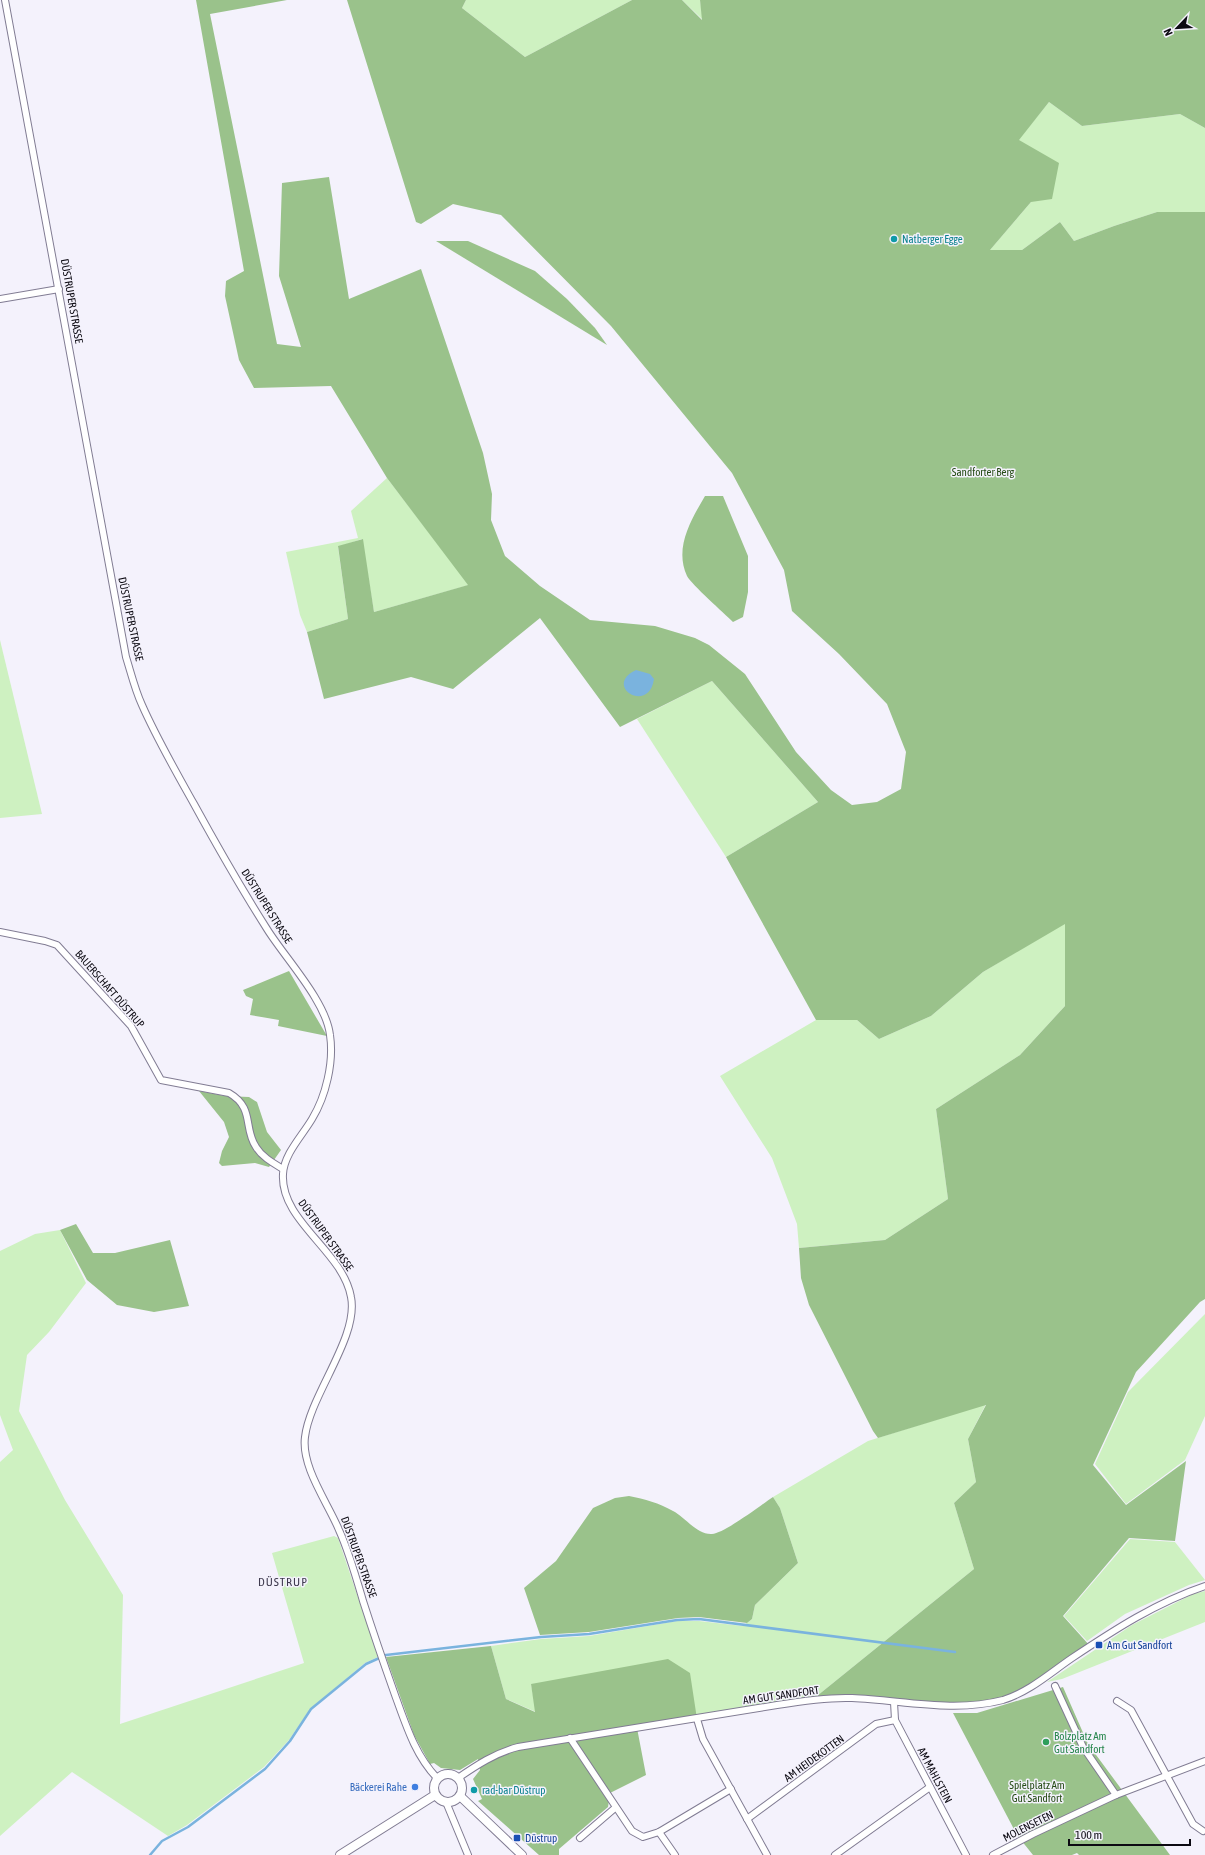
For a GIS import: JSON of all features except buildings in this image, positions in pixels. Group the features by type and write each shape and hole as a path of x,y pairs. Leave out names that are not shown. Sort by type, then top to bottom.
{"street":[{"name":"DÜSTRUPER STRASSE","path":"5,0 126,658 141,703 164,751 267,929 326,1018 330,1035 331,1058 325,1087 315,1116 288,1155 283,1169 283,1185 288,1200 296,1214 345,1279 351,1295 352,1309 350,1323 309,1419 304,1439 305,1454 309,1467 340,1531 380,1654 410,1737 425,1764 437,1778"},
{"path":"0,299 59,289"},
{"name":"BAUERSCHAFT DÜSTRUP","path":"0,932 45,940 57,945 131,1026 161,1080 229,1093 238,1098 245,1108 255,1146 263,1156 283,1169"},
{"name":"AM GUT SANDFORT","path":"458,1778 502,1751 570,1738 812,1700 852,1698 894,1702 976,1706 1003,1700 1024,1692 1129,1621 1192,1590 1205,1586"},
{"path":"1055,1686 1083,1747 1116,1796"},
{"path":"1117,1701 1131,1710 1193,1824 1203,1831"},
{"name":"AM MAHLSTEIN","path":"894,1702 895,1720 966,1855"},
{"path":"697,1719 703,1739 767,1855"},
{"name":"AM HEIDEKOTTEN","path":"747,1819 876,1724 895,1720"},
{"path":"570,1738 632,1832 643,1837 659,1832 730,1789"},
{"name":"MOLENSETEN","path":"993,1855 1033,1834 1116,1796 1205,1761"},
{"path":"450,1774 458,1778 462,1785 460,1796 453,1801 446,1802 441,1801 435,1795 434,1786 437,1778 441,1775 450,1774"},
{"path":"835,1855 930,1787"},
{"path":"340,1855 435,1795"},
{"path":"460,1796 522,1855"},
{"path":"446,1802 468,1855"},
{"path":"580,1838 615,1808"},
{"path":"659,1832 674,1855"}],"green space":[{"name":"Sandforter Berg","path":"196,0 287,0 210,14 277,344 301,347 279,276 282,183 329,177 349,299 421,269 483,453 492,494 491,520 505,556 540,586 590,620 655,626 695,638 709,645 745,674 796,752 831,790 852,805 877,802 901,789 906,752 887,704 839,654 792,611 784,570 732,473 611,326 501,215 453,204 421,224 416,222 347,0 466,0 462,8 525,57 632,0 682,0 702,20 700,0 1205,0 1205,128 1180,114 1082,126 1049,102 1019,140 1059,163 1052,199 1031,202 990,250 1022,250 1060,222 1074,241 1157,212 1205,212 1205,1299 1200,1302 1136,1372 1093,1465 1126,1505 1186,1461 1175,1541 1129,1538 1063,1616 1090,1646 1024,1692 976,1706 852,1698 812,1700 974,1569 954,1503 976,1482 968,1439 986,1405 878,1438 873,1431 809,1305 801,1278 799,1248 885,1240 948,1199 936,1109 1020,1055 1065,1006 1065,924 983,972 931,1016 879,1039 857,1020 816,1020 726,857 818,802 712,681 620,727 540,618 453,689 411,677 324,699 307,632 348,619 338,546 363,539 374,612 468,585 387,478 331,386 254,388 239,360 225,296 226,281 244,271"},
{"path":"466,0 632,0 525,57 462,8"},
{"path":"682,0 700,0 703,20"},
{"path":"1049,102 1082,126 1180,114 1205,128 1205,212 1157,212 1074,241 1060,222 1022,250 989,251 1031,202 1018,140"},
{"path":"436,241 468,241 535,271 567,299 595,328 607,345"},
{"path":"387,478 469,585 374,612 362,539 338,547 348,619 307,632 300,615 286,552 358,538 351,511"},
{"path":"705,496 723,496 748,556 748,592 743,617 733,622 690,580 683,566 682,555 686,534 694,515"},
{"path":"0,640 42,814 0,818"},
{"path":"712,681 818,802 726,857 637,719"},
{"path":"1065,923 1065,1006 1020,1055 936,1109 948,1199 885,1240 799,1248 797,1224 772,1158 720,1076 816,1020 857,1020 879,1039 931,1016 983,972"},
{"path":"289,971 327,1036 278,1026 279,1020 250,1015 253,999 246,996 243,990"},
{"path":"199,1091 225,1096 249,1097 257,1102 267,1132 281,1150 269,1167 255,1163 222,1166 219,1163 222,1151 229,1137 224,1122"},
{"path":"76,1224 93,1253 115,1253 170,1240 189,1306 154,1312 117,1305 87,1280 60,1230"},
{"path":"60,1230 86,1283 49,1332 27,1355 19,1411 65,1500 123,1595 120,1724 304,1663 272,1553 334,1536 338,1538 378,1657 365,1663 310,1709 289,1740 264,1767 187,1825 168,1836 72,1772 0,1836 0,1462 13,1450 0,1415 0,1251 35,1234"},
{"path":"1205,1314 1205,1416 1185,1460 1126,1504 1095,1464 1128,1392"},
{"path":"986,1404 968,1439 976,1482 954,1503 974,1569 812,1700 697,1719 531,1684 536,1712 506,1699 491,1646 541,1639 589,1636 677,1621 699,1621 743,1626 752,1619 755,1605 798,1563 780,1508 773,1497 868,1441"},
{"path":"629,1496 668,1508 696,1529 707,1534 718,1532 734,1524 773,1497 780,1508 798,1563 755,1605 752,1619 747,1623 699,1617 678,1618 589,1632 540,1635 524,1588 556,1561 593,1508 615,1498"},
{"path":"1130,1539 1175,1542 1205,1580 1189,1585 1125,1614 1087,1641 1064,1616"},
{"path":"1205,1591 1205,1622 1062,1679 1047,1682 1132,1625 1193,1594"},
{"path":"491,1646 506,1699 535,1712 531,1684 668,1659 690,1673 697,1719 637,1728 646,1775 610,1793 608,1807 559,1849 559,1855 539,1855 478,1801 482,1799 473,1779 480,1770 478,1759 460,1770 441,1768 434,1763 430,1764 414,1735 386,1657"},
{"name":"Spielplatz Am Gut Sandfort","path":"1063,1687 1088,1744 1170,1855 1079,1855 1077,1853 1072,1855 1033,1855 1017,1835 953,1713 977,1713"}],"water":[{"path":"636,670 650,674 654,679 650,690 644,695 637,696 630,694 625,689 624,683 627,676"}],"waterway":[{"path":"150,1855 162,1841 188,1827 265,1769 290,1741 311,1709 366,1664 386,1655 541,1637 589,1634 677,1620 699,1619 955,1652"}],"place":[{"name":"Natberger Egge","path":"894,239"},
{"name":"Am Gut Sandfort","path":"1099,1645"},
{"name":"Bolzplatz Am Gut Sandfort","path":"1046,1742"},
{"name":"Bäckerei Rahe","path":"415,1787"},
{"name":"rad-bar Düstrup","path":"474,1790"},
{"name":"Düstrup","path":"517,1838"}],"district":[{"name":"DÜSTRUP","path":"283,1582"}]}
